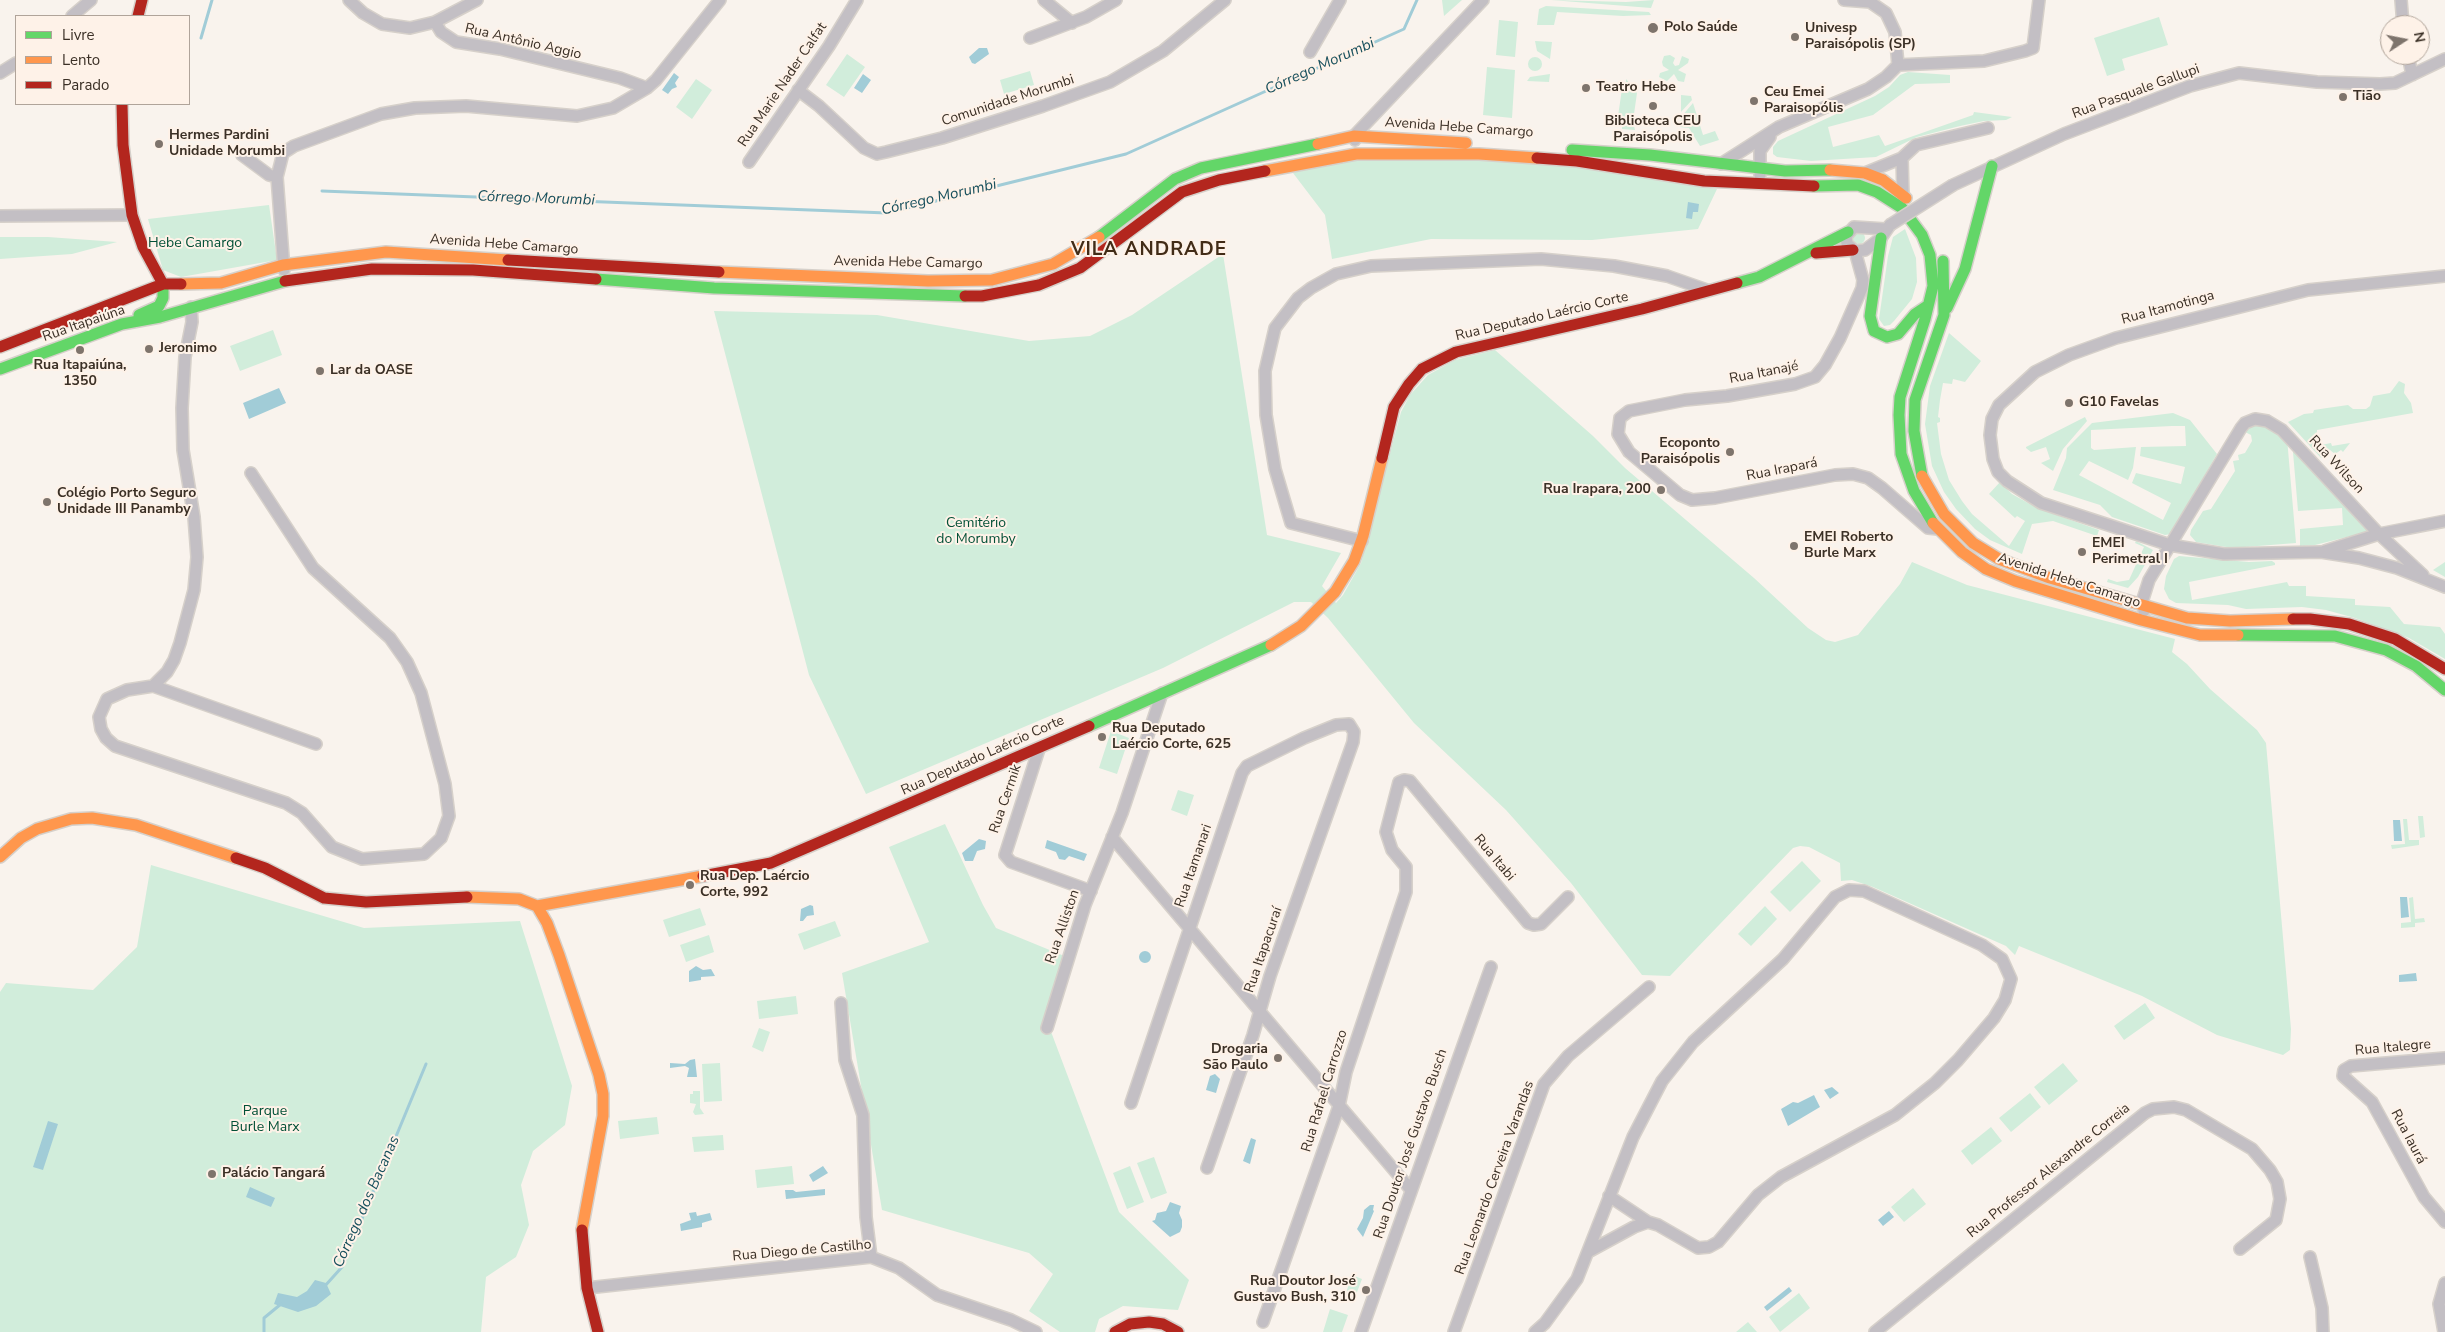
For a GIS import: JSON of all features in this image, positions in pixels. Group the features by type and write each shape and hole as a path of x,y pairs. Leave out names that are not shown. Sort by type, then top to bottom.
{"main road":[{"path":"138,15 142,0"},
{"path":"122,105 123,146 132,215 143,246 163,284 163,298 159,306 122,324"},
{"name":"Avenida Hebe Camargo","path":"163,284 222,283 283,265 386,252 617,268 928,281 992,280 1053,264 1093,242 1175,179 1201,168 1354,136 1650,155 1720,164 1760,166 1785,171 1846,170 1865,173 1883,180 1904,195 1938,243 1944,263 1944,315 1915,400 1914,431 1922,475 1944,514 1972,543 1999,559 2050,578 2145,606 2201,620 2310,619 2349,624 2395,639 2436,661 2445,669"},
{"name":"Avenida Hebe Camargo","path":"178,310 286,281 372,269 472,270 714,288 982,296 1040,285 1080,268 1182,192 1219,180 1356,154 1489,155 1577,161 1704,181 1801,186 1858,185 1888,198 1902,208 1922,235 1928,247 1933,266 1933,286 1926,306 1925,319 1900,398 1899,432 1901,454 1914,491 1938,529 1962,552 1986,569 2022,584 2141,620 2200,635 2334,636 2386,650 2416,666 2445,690"},
{"path":"1944,315 1965,269 1992,166"},
{"path":"1885,231 1870,316 1874,331 1887,338 1898,334 1915,314 1926,306"},
{"name":"Rua Deputado Laércio Corte","path":"0,857 21,838 37,829 71,819 92,818 136,825 256,864 324,898 366,902 477,896 519,899 537,906 771,863 1039,749 1274,643 1301,626 1335,592 1354,561 1362,541 1394,407 1409,384 1422,369 1456,352 1642,309 1759,277 1808,254 1848,232"},
{"path":"140,292 147,279 143,246"},
{"name":"Rua Deputado Laércio Corte","path":"1808,254 1854,251"},
{"name":"Rua Itapaiúna","path":"5,345 163,284"},
{"name":"Rua Itapaiúna","path":"0,369 122,324 178,310"},
{"path":"0,369 8,361 11,350 5,345"},
{"path":"537,906 547,923 559,956 599,1075 603,1094 603,1116 581,1236 587,1288 598,1332"},
{"path":"1115,1332 1130,1324 1149,1322 1163,1324 1178,1332"}],"street":[{"path":"73,15 91,0"},
{"path":"349,0 371,19 382,24 410,28 435,22 477,0"},
{"path":"286,281 283,265 277,177 283,154 294,146 381,114 415,108 466,106 577,116 613,108 647,88 720,0"},
{"name":"Rua Marie Nader Calfat","path":"749,162 857,0"},
{"path":"1044,0 1072,23"},
{"path":"1030,38 1072,23 1116,0"},
{"name":"Comunidade Morumbi","path":"798,90 811,98 864,148 877,154 942,138 1052,104 1110,82 1163,51 1224,0"},
{"path":"1310,52 1340,0"},
{"path":"1356,154 1354,136 1483,0"},
{"path":"1844,0 1870,2 1886,13 1895,32 1898,65"},
{"path":"1720,164 1779,127 1868,89 1886,77 1898,65 1984,61 2016,55 2033,48 2039,0"},
{"path":"2401,0 2402,15"},
{"name":"Rua Antônio Aggio","path":"435,22 441,32 456,42 500,49 620,78 647,88"},
{"name":"Rua Pasquale Gallupi","path":"1868,247 1885,231 1953,185 1992,166 2122,110 2190,86 2240,73 2365,85 2395,83 2445,60"},
{"path":"0,73 15,64"},
{"path":"2410,65 2412,74"},
{"path":"1759,184 1760,151 1764,143 1779,127"},
{"path":"1865,173 1902,158 1916,145 1988,128"},
{"path":"242,155 269,175 277,177"},
{"path":"1902,158 1904,195"},
{"path":"0,216 132,215"},
{"path":"1864,228 1870,236 1868,247 1861,251 1854,251 1847,244 1848,232 1854,227 1864,228 1885,231"},
{"name":"Rua Itanajé","path":"1629,452 1618,434 1620,418 1623,413 1685,400 1727,396 1795,384 1815,377 1825,365 1840,338 1862,288 1863,280 1854,251"},
{"path":"1362,541 1291,524 1275,469 1267,424 1265,372 1275,328 1298,298 1325,278 1347,270 1372,266 1540,259 1614,266 1667,276 1707,290"},
{"name":"Rua Itamotinga","path":"2170,545 2041,503 2007,481 1995,466 1991,451 1990,428 1994,413 2004,398 2035,372 2052,363 2116,338 2308,290 2445,276"},
{"path":"153,686 167,672 174,660 194,590 198,557 183,450 184,357 192,322 191,307"},
{"name":"Rua Wilson","path":"2170,545 2241,428 2255,419 2267,421 2282,430 2379,534 2428,579"},
{"name":"Rua Irapará","path":"1629,452 1680,495 1692,500 1715,498 1835,475 1853,474 1868,478 1928,528 1938,529"},
{"path":"251,473 268,502 314,568 390,638 407,662 422,693 448,799 449,816 441,838 424,854 362,859 332,847 302,813 286,803 115,746 106,738 99,717 107,699 127,690 153,686 316,744"},
{"path":"2321,552 2379,534 2445,521"},
{"path":"2141,620 2145,606 2143,599 2148,584 2170,545 2224,554 2321,552 2359,558 2397,568 2445,587"},
{"name":"Rua Alliston","path":"1046,1028 1091,891 1112,837 1162,693"},
{"name":"Rua Itamanari","path":"1131,1103 1242,773 1247,766 1336,724 1350,724 1354,732 1353,743"},
{"name":"Rua Itapacuraí","path":"1207,1168 1227,1114 1259,1012 1353,743"},
{"name":"Rua Cermik","path":"1039,749 1005,855 1010,862 1091,891"},
{"name":"Rua Itabi","path":"1399,782 1404,780 1410,781 1528,923 1534,926 1541,924 1568,897"},
{"name":"Rua Rafael Carrozzo","path":"1263,1322 1339,1106 1346,1072 1406,892 1406,867 1392,850 1387,839 1387,823 1399,782"},
{"path":"1112,837 1411,1190"},
{"path":"1535,1332 1545,1322 1577,1279 1609,1196 1633,1136 1662,1081 1693,1042 1783,959 1835,897 1849,890 1864,892 1982,945 2002,959 2011,979 2005,1000 1994,1018 1941,1077 1895,1114 1781,1177 1758,1194 1718,1242 1709,1247 1698,1248 1658,1225 1648,1222 1609,1196"},
{"name":"Rua Doutor José Gustavo Busch","path":"1361,1332 1491,967"},
{"name":"Rua Leonardo Cerveira Varandas","path":"1454,1332 1544,1084 1568,1056 1649,987"},
{"path":"841,1003 845,1060 863,1115 866,1217 871,1257"},
{"name":"Rua Italegre","path":"2344,1070 2351,1066 2445,1058"},
{"name":"Rua Iaurá","path":"2344,1070 2344,1079 2367,1097 2377,1110 2424,1197 2445,1222"},
{"name":"Rua Professor Alexandre Correia","path":"1875,1332 2145,1113 2153,1110 2174,1107 2186,1110 2252,1150 2270,1170 2276,1182 2280,1199 2276,1220 2240,1249"},
{"path":"1588,1252 1634,1227 1648,1222"},
{"name":"Rua Diego de Castilho","path":"587,1288 871,1257 898,1268 937,1295 993,1313 1033,1331"},
{"path":"2310,1257 2322,1308 2323,1332"},
{"path":"2444,1332 2439,1304 2445,1283"}],"green space":[{"path":"1442,0 1462,0 1444,16"},
{"path":"1551,0 1626,2 1654,0 1651,8"},
{"path":"1546,6 1649,12 1651,15 1623,16 1557,12 1554,25 1537,25 1539,9"},
{"path":"2159,17 2168,45 2122,59 2125,70 2107,76 2094,38"},
{"path":"1499,20 1518,22 1515,57 1496,55"},
{"path":"1535,41 1552,42 1550,59 1537,51"},
{"path":"847,54 865,67 844,97 826,85"},
{"path":"1670,55 1675,58 1673,63 1675,66 1679,65 1682,56 1689,59 1688,63 1678,70 1686,74 1684,82 1678,81 1674,74 1667,81 1659,77 1660,73 1669,70 1663,66 1662,62 1664,56"},
{"path":"1535,57 1540,59 1542,64 1540,69 1535,71 1530,69 1528,64 1530,59"},
{"path":"1487,67 1515,70 1512,118 1483,115"},
{"path":"1030,71 1034,85 1004,94 1000,80"},
{"path":"1908,72 1950,75 1950,83 1915,84 1873,115 1828,127 1833,147 1879,135 1885,146 1973,115 1974,112 2012,117 2006,120 1984,121 1960,126 1917,137 1876,157 1811,161 1777,157 1773,154 1773,147 1778,141 1875,96 1889,87 1900,75"},
{"path":"1550,74 1549,82 1527,81 1530,77"},
{"path":"696,79 712,90 692,119 676,107"},
{"path":"1626,79 1637,93 1633,121 1635,130 1622,129 1622,124 1617,123 1623,82 1626,82"},
{"path":"1681,95 1691,96 1692,100 1681,112"},
{"path":"1693,103 1703,135 1715,131 1719,140 1700,146 1689,128 1680,127 1681,117"},
{"path":"1346,150 1574,166 1717,189 1698,229 1592,240 1431,239 1332,259 1325,215 1293,173"},
{"name":"Hebe Camargo","path":"269,205 277,260 181,277 163,270 148,219"},
{"path":"1905,229 1916,258 1917,282 1912,299 1890,325 1884,326 1879,319 1888,256 1893,237"},
{"path":"1857,232 1861,232 1865,238 1861,244 1857,244 1853,240 1853,236"},
{"path":"0,237 48,237 117,242 72,254 0,259"},
{"name":"Cemitério do Morumby","path":"1223,254 1267,535 1341,553 1322,586 1336,603 1343,595 1361,563 1401,412 1410,395 1428,375 1455,360 1495,350 1593,436 1625,468 1754,578 1808,628 1826,640 1835,642 1858,635 1900,584 1912,562 1967,585 2175,639 2172,652 2187,664 2210,689 2257,730 2266,743 2291,1029 2290,1050 2283,1055 2217,1035 2142,996 2019,946 2015,955 2006,946 1873,887 1852,880 1841,881 1840,863 1809,847 1800,846 1793,848 1670,976 1642,975 1571,883 1506,810 1414,723 1328,618 1311,602 1294,602 1163,668 866,794 809,675 714,311 877,315 1029,341 1090,336 1132,315"},
{"path":"273,330 282,355 240,371 230,346"},
{"path":"1949,333 1981,361 1965,382 1953,379 1952,384 1943,383 1940,400 1938,417 1940,422 1937,423 1941,454 1949,480 1962,501 1972,514 2009,546 2025,521 2017,516 2015,518 1989,494 2000,482 2012,494 2037,508 2099,530 2097,536 2053,521 2032,524 2022,554 1990,540 1975,529 1956,509 1944,492 1932,466 1925,424 1930,386"},
{"path":"2399,381 2405,384 2404,393 2411,403 2413,413 2317,430 2317,435 2314,436 2316,446 2331,443 2332,446 2350,443 2343,452 2341,450 2335,454 2330,450 2321,458 2288,422 2304,414 2313,413 2314,410 2348,405 2353,409 2366,409 2370,406 2373,396 2390,393"},
{"path":"2173,413 2190,420 2217,454 2171,534 2165,535 2112,517 2100,505 2053,490 2066,458 2067,448 2092,423","holes":["2185,426 2186,446 2141,447 2140,456 2185,467 2181,484 2136,473 2132,483 2171,503 2163,520 2079,475 2089,461 2128,480 2133,468 2136,447 2094,450 2091,448 2091,430"]},
{"path":"2085,417 2087,421 2063,449 2053,471 2041,463 2050,459 2046,447 2031,452 2026,448 2026,447"},
{"path":"2254,424 2276,428 2287,438 2296,543 2232,548 2196,542 2190,535 2191,530 2203,511 2211,509 2235,471 2233,461 2239,460 2238,455 2245,453 2252,441 2251,435 2245,432"},
{"path":"2296,451 2371,531 2315,545 2300,546 2300,529 2343,525 2342,508 2298,511 2293,452"},
{"path":"2136,541 2153,550 2138,577 2128,588 2107,582 2108,579 2117,582 2129,580 2144,547 2135,543"},
{"path":"2179,556 2249,562 2272,561 2275,563 2275,565 2189,582 2192,600 2287,582 2289,586 2306,586 2306,596 2355,599 2355,605 2390,607 2404,624 2440,627 2445,634 2445,659 2409,638 2355,618 2326,610 2302,607 2246,609 2228,605 2176,603 2169,599 2164,589 2166,576 2174,559"},
{"path":"2445,562 2445,577 2433,570"},
{"path":"1111,731 1129,738 1117,774 1099,768"},
{"path":"1178,790 1194,795 1187,816 1171,810"},
{"path":"2418,816 2423,816 2425,837 2420,838"},
{"path":"2403,819 2407,819 2409,840 2419,840 2419,845 2392,849 2391,845 2405,844"},
{"path":"945,824 983,905 996,928 1074,960 1050,1029 1119,1212 1189,1280 1178,1310 1123,1306 1099,1319 1095,1332 1060,1332 1029,1311 1053,1274 1029,1253 882,1210 842,973 929,942 889,847"},
{"path":"1802,861 1821,881 1790,912 1770,892"},
{"name":"Parque Burle Marx","path":"151,865 364,928 520,921 572,1086 565,1125 533,1151 521,1185 529,1225 516,1257 486,1277 481,1332 0,1332 0,992 6,983 93,990 137,947"},
{"path":"2413,897 2415,919 2424,918 2425,922 2415,923 2415,927 2401,928 2401,923 2411,922 2409,898"},
{"path":"1765,906 1777,919 1751,946 1738,934"},
{"path":"700,908 706,925 669,937 663,920"},
{"path":"835,921 841,936 804,950 798,934"},
{"path":"709,935 714,952 686,962 680,945"},
{"path":"796,996 798,1014 759,1019 757,1001"},
{"path":"2145,1003 2155,1018 2124,1040 2114,1026"},
{"path":"759,1028 770,1032 763,1052 752,1047"},
{"path":"720,1063 722,1101 704,1102 702,1064"},
{"path":"2063,1063 2078,1081 2049,1105 2034,1087"},
{"path":"693,1091 700,1091 700,1108 704,1114 695,1115 693,1112 696,1104 690,1103 690,1094 693,1094"},
{"path":"2030,1093 2041,1107 2011,1132 1999,1118"},
{"path":"657,1117 659,1134 620,1139 618,1121"},
{"path":"1991,1127 2002,1141 1972,1165 1961,1151"},
{"path":"723,1135 724,1150 694,1152 692,1137"},
{"path":"1154,1157 1167,1193 1151,1199 1137,1163"},
{"path":"792,1166 794,1184 757,1188 755,1170"},
{"path":"1130,1166 1144,1202 1127,1209 1113,1173"},
{"path":"1913,1188 1926,1204 1904,1222 1891,1207"},
{"path":"1352,1275 1362,1279 1354,1300 1345,1296"},
{"path":"1799,1293 1810,1308 1780,1332 1769,1317"},
{"path":"1330,1309 1348,1315 1342,1332 1323,1332"},
{"path":"1748,1322 1757,1332 1736,1332"}],"water":[{"path":"979,48 987,48 989,54 975,64 972,63 969,57"},
{"path":"674,73 679,77 675,83 677,87 668,94 662,90"},
{"path":"863,74 871,80 862,93 854,88"},
{"path":"1688,202 1699,204 1698,212 1693,212 1692,219 1686,218"},
{"path":"279,388 286,403 249,419 243,403"},
{"path":"2393,820 2400,820 2402,841 2394,841"},
{"path":"979,839 986,841 985,849 977,851 973,861 965,861 962,853"},
{"path":"1047,840 1087,854 1084,861 1069,856 1065,860 1059,859 1056,852 1045,848"},
{"path":"2400,897 2407,897 2409,917 2401,918"},
{"path":"810,905 813,906 814,915 807,916 803,921 800,921 801,909"},
{"path":"1147,951 1150,952 1150,962 1143,963 1140,962 1139,955 1140,952"},
{"path":"696,966 703,970 711,969 715,976 701,977 701,980 689,982 689,971"},
{"path":"2416,973 2417,981 2399,982 2399,975"},
{"path":"695,1059 697,1077 687,1077 689,1068 685,1066 670,1068 670,1063 685,1064"},
{"path":"1215,1074 1220,1079 1216,1093 1206,1090 1210,1076"},
{"path":"1832,1087 1839,1093 1830,1099 1824,1090"},
{"path":"1814,1095 1820,1107 1788,1126 1781,1109 1793,1102 1798,1103"},
{"path":"48,1121 58,1124 43,1170 33,1167"},
{"path":"1251,1138 1256,1140 1250,1164 1243,1161"},
{"path":"823,1166 828,1173 813,1182 809,1175"},
{"path":"250,1187 275,1198 271,1207 246,1197"},
{"path":"825,1189 825,1195 786,1199 785,1190 796,1192"},
{"path":"1170,1202 1181,1206 1179,1213 1182,1227 1180,1232 1170,1237 1152,1221 1155,1220 1157,1213 1166,1211"},
{"path":"1370,1205 1374,1205 1374,1211 1363,1237 1357,1229 1363,1218 1364,1210"},
{"path":"1889,1211 1894,1217 1883,1226 1878,1220"},
{"path":"696,1212 697,1216 710,1213 712,1220 702,1223 702,1227 681,1231 680,1224 691,1220 689,1213"},
{"path":"315,1280 326,1283 331,1294 316,1306 298,1312 274,1304 278,1293 297,1297 307,1291"},
{"path":"1789,1287 1792,1291 1767,1311 1764,1307"}],"waterway":[{"path":"201,38 212,0"},
{"name":"Córrego Morumbi","path":"322,191 887,213 1126,154 1404,29 1417,0"},
{"name":"Córrego dos Bacanas","path":"324,1287 342,1267 426,1064"},
{"name":"Córrego dos Bacanas","path":"264,1332 264,1318 281,1304"}],"traffic: fast":[{"path":"1099,237 1175,179 1201,168 1318,144"},
{"path":"1572,150 1650,155 1785,171 1830,170"},
{"path":"1947,308 1965,269 1992,166"},
{"path":"1814,186 1858,185 1877,192 1902,208 1922,235 1930,255 1933,286 1925,319 1900,397 1899,415 1901,454 1914,491 1933,523"},
{"path":"1737,283 1759,277 1848,232"},
{"path":"1881,238 1870,316 1874,331 1887,337 1898,334 1915,314 1927,306"},
{"path":"1922,476 1914,431 1915,400 1944,315 1943,261"},
{"path":"596,279 714,288 965,296"},
{"path":"0,369 122,324 160,317 285,281"},
{"path":"139,315 159,306 163,298 163,284"},
{"path":"2238,635 2335,636 2386,650 2416,666 2445,690"},
{"path":"1089,726 1271,645"}],"traffic: slow":[{"path":"1318,144 1354,136 1466,143"},
{"path":"1265,171 1356,154 1479,154 1537,158"},
{"path":"1830,170 1865,173 1883,180 1906,198"},
{"path":"719,272 928,281 992,280 1053,264 1099,237"},
{"path":"181,284 221,283 283,265 386,252 508,260"},
{"path":"1271,645 1301,626 1335,592 1354,561 1363,536 1382,458"},
{"path":"1922,476 1944,514 1973,543 1999,559 2050,578 2187,618 2230,621 2293,619"},
{"path":"1933,523 1962,552 1986,569 2015,581 2141,620 2200,635 2238,635"},
{"path":"0,857 21,838 37,829 71,819 92,818 136,825 236,858"},
{"path":"467,897 519,899 537,906 703,876"},
{"path":"537,906 547,923 559,955 599,1075 603,1094 603,1116 582,1230"}],"traffic: jam":[{"path":"138,15 142,0"},
{"path":"122,105 123,145 132,215 143,247 163,284"},
{"path":"1537,158 1577,161 1704,181 1814,186"},
{"path":"965,296 982,296 1039,285 1080,268 1182,192 1219,180 1265,171"},
{"path":"1816,253 1853,250"},
{"path":"508,260 719,272"},
{"path":"285,281 372,269 473,270 596,279"},
{"path":"1382,458 1394,407 1409,384 1422,369 1456,352 1642,309 1737,283"},
{"path":"0,347 163,284 181,284"},
{"path":"2293,619 2310,619 2349,624 2395,639 2445,669"},
{"path":"703,876 771,863 1089,726"},
{"path":"236,858 265,868 324,898 366,902 467,897"},
{"path":"582,1230 587,1288 598,1332"},
{"path":"1115,1332 1130,1324 1149,1322 1163,1324 1178,1332"}],"place":[{"name":"Polo Saúde","path":"1653,28"},
{"name":"Univesp Paraisópolis (SP)","path":"1795,37"},
{"name":"Teatro Hebe","path":"1586,88"},
{"name":"Tião","path":"2343,97"},
{"name":"Ceu Emei Paraisopólis","path":"1754,101"},
{"name":"Biblioteca CEU Paraisópolis","path":"1653,106"},
{"name":"Hermes Pardini Unidade Morumbi","path":"159,144"},
{"name":"Jeronimo","path":"149,349"},
{"name":"Rua Itapaiúna, 1350","path":"80,350"},
{"name":"Lar da OASE","path":"320,371"},
{"name":"G10 Favelas","path":"2069,403"},
{"name":"Ecoponto Paraisópolis","path":"1730,452"},
{"name":"Rua Irapara, 200","path":"1661,490"},
{"name":"Colégio Porto Seguro Unidade III Panamby","path":"47,502"},
{"name":"EMEI Roberto Burle Marx","path":"1794,546"},
{"name":"EMEI Perimetral I","path":"2082,552"},
{"name":"Rua Deputado Laércio Corte, 625","path":"1102,737"},
{"name":"Rua Dep. Laércio Corte, 992","path":"690,885"},
{"name":"Drogaria São Paulo","path":"1278,1058"},
{"name":"Palácio Tangará","path":"212,1174"},
{"name":"Rua Doutor José Gustavo Bush, 310","path":"1366,1290"}],"district":[{"name":"VILA ANDRADE","path":"1149,250"}]}
